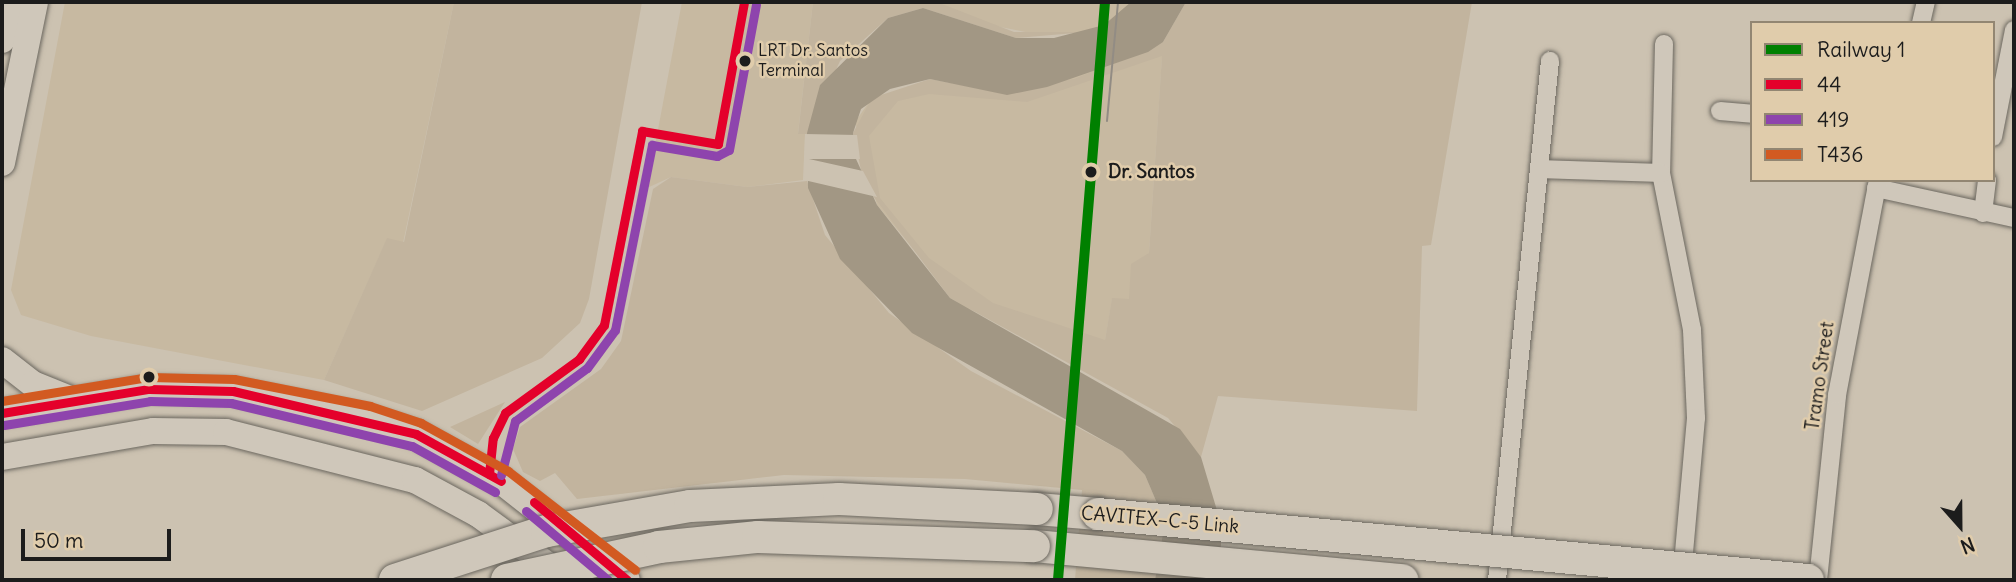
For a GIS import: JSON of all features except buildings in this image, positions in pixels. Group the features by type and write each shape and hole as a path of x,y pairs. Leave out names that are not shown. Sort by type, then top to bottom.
{"highway":[{"name":"CAVITEX–C-5 Link","path":"394,580 582,523 690,506 825,499 1098,514 1808,580"},
{"name":"CAVITEX–C-5 Link","path":"507,580 659,547 827,536 1034,546 1402,580"}],"main road":[{"path":"2,40 9,2"},
{"path":"2,163 35,2"},
{"path":"2,360 33,384 71,398"},
{"path":"2,413 71,398 161,389 233,391 302,403 416,434 501,481 628,580"},
{"path":"2,457 153,431 226,432 365,464 415,480 478,514 569,580"},
{"path":"478,514 501,481"}],"street":[{"path":"1921,21 1926,2"},
{"path":"1995,127 2014,30"},
{"path":"1664,44 1661,173 1692,330 1696,418 1681,580"},
{"path":"1497,580 1550,61"},
{"path":"1720,111 1750,114"},
{"path":"1539,169 1661,173"},
{"path":"1983,213 1987,182"},
{"path":"1877,184 1983,213 2014,218"},
{"name":"Tramo Street","path":"1818,580 1837,395 1877,184"}],"shaded area":[{"path":"65,2 454,2 403,243 387,239 324,380 91,336 21,315 11,290"},
{"path":"454,2 642,2 589,299 580,323 542,358 422,411 324,380 387,238 404,242"},
{"path":"682,2 813,2 798,133 805,134 803,180 747,187 671,177 647,188"},
{"path":"813,2 937,2 1014,32 1087,32 1016,38 923,8 888,18 840,61 807,134 798,134"},
{"path":"937,2 1131,2 1115,19 1087,32 1035,34 986,24"},
{"path":"1131,2 1186,2 1163,42 1148,52 1047,87 1007,95 930,79 890,89 861,109 853,133 856,159 877,205 950,298 1180,429 1201,457 1222,527 1219,580 1155,580 1165,522 1145,475 1122,451 912,333 840,259 808,188 807,133 820,85 888,18 923,8 1016,38 1054,38 1104,25"},
{"path":"1186,2 1472,2 1431,245 1422,246 1417,411 1218,396 1201,457 1168,418 950,298 864,184 853,133 872,98 930,79 980,89 1074,79 1163,42","holes":["1162,56 1149,253 1131,264 1129,299 1112,298 1105,340 993,303 929,258 880,198 869,136 898,101 929,94 1027,102"]},
{"path":"1163,42 1149,253 1129,300 1112,299 1104,346 961,307 877,205 855,122 872,98"},
{"path":"671,177 747,187 807,181 825,235 889,313 971,371 1122,451 1145,475 1165,522 1155,580 1075,580 1082,490 965,479 784,475 577,499 555,473 540,481 523,472 513,449 520,427 601,369 621,341 653,189"},
{"path":"505,402 478,444 450,427"}],"pier":[{"path":"805,134 857,135 860,159 809,159 863,171 877,197 804,180"}],"tram line":[{"path":"1107,121 1118,2"}],"rail line":[{"name":"1","path":"1058,580 1105,2"}],"transit line":[{"name":"44","path":"489,474 493,438 505,413 579,359 604,325 642,131 718,144 744,2"},
{"name":"419","path":"501,475 515,421 587,368 615,330 652,145 717,156 729,150 756,4"},
{"name":"T436","path":"2,401 149,377 234,379 370,406 421,423 508,471 635,570"},
{"name":"44","path":"2,413 149,389 233,391 416,434 501,481"},
{"name":"419","path":"4,425 150,401 231,403 412,446 495,492"},
{"name":"44","path":"534,502 627,580"},
{"name":"419","path":"526,511 608,580"}],"place":[{"name":"LRT Dr. Santos Terminal","path":"745,61"},
{"name":"Dr. Santos","path":"1091,172"}]}
